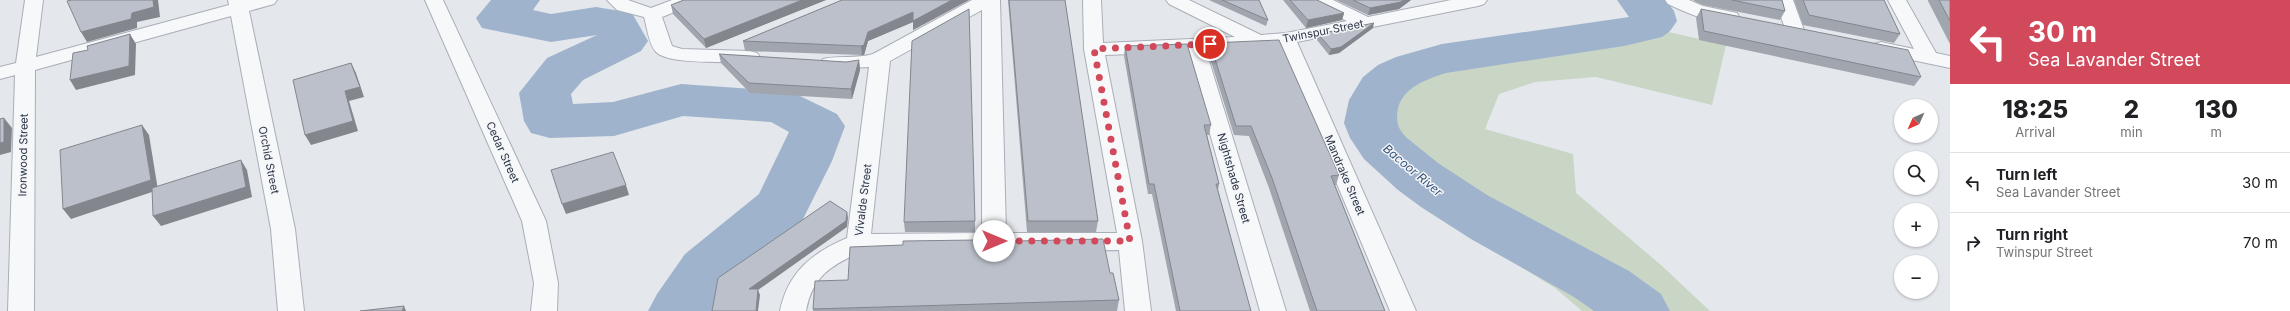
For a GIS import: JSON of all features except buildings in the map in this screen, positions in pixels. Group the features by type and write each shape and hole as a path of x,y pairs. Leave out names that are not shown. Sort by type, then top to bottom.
{"street":[{"name":"Ironwood Street","path":"21,311 25,66 34,0"},
{"path":"0,73 238,5 268,0"},
{"name":"Cedar Street","path":"434,0 534,221 546,283 544,311"},
{"path":"616,0 624,6 652,14 689,0"},
{"path":"816,62 863,63 880,58 986,0"},
{"path":"991,0 994,241"},
{"path":"1092,0 1094,49 1130,241 1138,311"},
{"path":"1175,0 1256,40"},
{"path":"1318,0 1366,23"},
{"path":"1674,0 1698,11 1750,21"},
{"path":"1772,26 1801,32 1784,0"},
{"path":"1897,0 1929,58"},
{"name":"Twinspur Street","path":"1094,49 1195,46 1256,40 1286,39 1471,1"},
{"name":"Orchid Street","path":"238,5 283,229 291,311"},
{"path":"652,14 663,49 672,54 683,56 714,55 768,58"},
{"name":"Mandrake Street","path":"1286,39 1403,311"},
{"path":"714,55 750,40"},
{"path":"1861,44 1950,62"},
{"name":"Nightshade Street","path":"1195,46 1273,311"},
{"name":"Vivalde Street","path":"793,311 795,294 806,276 820,263 838,252 858,243 880,58"},
{"path":"858,243 1130,241"}],"green space":[{"path":"1618,0 1638,0 1650,4 1657,13 1664,31 1726,45 1712,105 1596,77 1535,82 1499,94 1485,129 1573,154 1576,193 1661,265 1710,311 1582,311 1555,288 1440,217 1402,186 1366,146 1354,99 1372,74 1413,54 1632,23 1635,15"}],"waterway":[{"path":"517,0 499,18 551,28 596,21 615,23 624,41 565,69 545,93 550,121 614,119 681,100 782,107 818,126 804,161 781,207 707,270 680,311"},
{"name":"Bacoor River","path":"1638,311 1602,284 1492,225 1442,194 1395,157 1384,146 1377,138 1372,128 1371,113 1376,97 1388,82 1404,71 1423,64 1442,59 1624,32 1645,27 1653,21 1651,11 1640,0"}],"route":[{"path":"994,241 1130,241 1094,49 1195,46 1210,44"}]}
